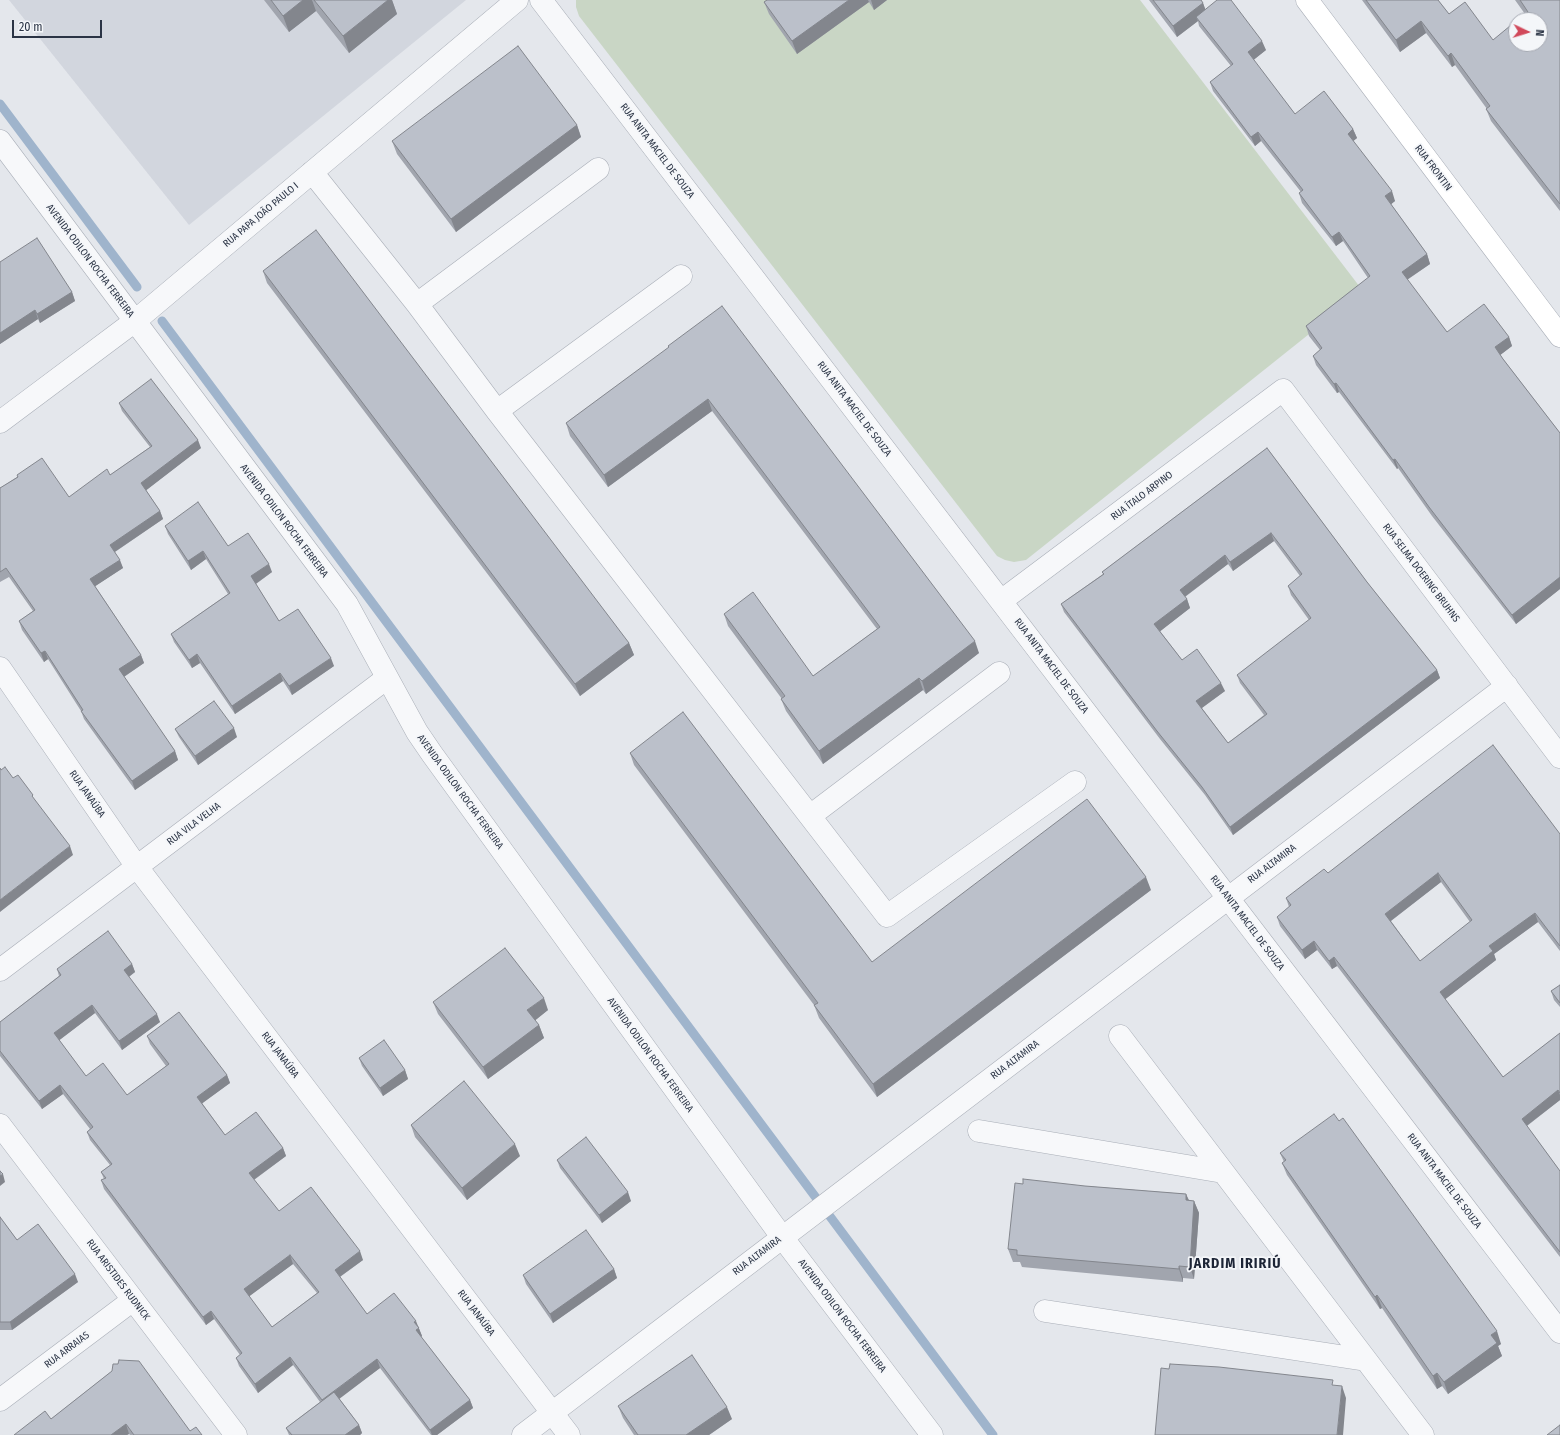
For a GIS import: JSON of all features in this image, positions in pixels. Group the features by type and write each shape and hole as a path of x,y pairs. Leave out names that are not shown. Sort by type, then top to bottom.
{"street":[{"name":"RUA PAPA JOÃO PAULO I","path":"0,422 135,321 517,0"},
{"name":"RUA ANITA MACIEL DE SOUZA","path":"541,0 1560,1332"},
{"name":"RUA FRONTIN","path":"1307,0 1560,336"},
{"name":"AVENIDA ODILON ROCHA FERREIRA","path":"0,141 347,604 417,732 432,754 782,1237 932,1435"},
{"path":"417,304 598,169"},
{"path":"312,172 417,304 497,412 887,916 1075,782"},
{"path":"497,412 681,276"},
{"name":"RUA ÍTALO ARPINO","path":"1001,601 1283,390"},
{"name":"RUA SELMA DOERING BRUHNS","path":"1283,390 1560,757"},
{"name":"RUA JANAÚBA","path":"0,668 137,867 569,1435"},
{"path":"810,816 999,673"},
{"name":"RUA VILA VELHA","path":"0,970 387,678"},
{"name":"RUA ALTAMIRA","path":"523,1435 1507,686"},
{"path":"1120,1036 1423,1435"},
{"name":"RUA ARISTIDES RUDNICK","path":"0,1125 236,1435"},
{"path":"980,1131 1223,1172"},
{"name":"RUA ARRAIAS","path":"0,1400 133,1300"},
{"path":"1044,1311 1366,1360"}],"shaded area":[{"path":"9,0 466,0 189,225"}],"green space":[{"path":"576,0 1140,0 1363,291 1026,560 1014,562 1005,560 997,556 579,16 576,7"}],"building":[{"path":"271,0 303,0 283,16"},
{"path":"314,0 388,0 343,36"},
{"path":"767,0 849,0 792,41 764,2"},
{"path":"1153,0 1201,0 1203,3 1173,26"},
{"path":"1217,0 1231,0 1262,41 1248,52 1295,114 1324,91 1353,129 1348,134 1392,191 1385,196 1427,254 1402,272 1447,332 1484,304 1509,337 1495,347 1560,433 1560,577 1512,615 1429,507 1395,459 1393,460 1336,383 1334,384 1313,356 1322,348 1306,326 1370,276 1339,232 1332,237 1299,193 1303,190 1258,132 1251,137 1210,82 1233,64 1196,17"},
{"path":"1366,0 1438,0 1449,14 1465,2 1493,40 1508,28 1508,52 1548,52 1548,12 1528,12 1520,0 1560,0 1560,204 1486,109 1490,106 1451,53 1448,56 1421,21 1396,40"},
{"path":"518,46 577,125 451,219 392,141"},
{"path":"316,230 629,643 575,684 263,271"},
{"path":"37,238 72,292 37,314 35,310 0,333 0,262"},
{"path":"722,306 975,641 922,681 919,678 819,751 781,699 785,696 724,614 753,592 813,676 880,627 708,399 604,475 566,423"},
{"path":"151,379 198,440 141,483 160,511 110,545 120,560 90,579 141,655 119,669 175,751 132,781 81,711 83,710 45,651 41,653 19,621 35,610 6,568 0,572 0,488 18,477 17,475 42,458 69,497 107,469 110,475 152,446 119,403"},
{"path":"1267,448 1367,582 1437,670 1230,827 1202,787 1157,731 1061,604 1104,574 1102,572","holes":["1271,533 1302,574 1288,586 1311,618 1237,675 1267,714 1228,743 1196,701 1221,683 1197,649 1182,660 1154,624 1187,599 1180,590 1225,555 1230,562"]},
{"path":"198,502 228,546 248,533 269,564 251,576 279,621 298,609 331,658 289,686 280,673 232,706 197,654 189,660 171,634 230,593 203,551 188,561 165,526"},
{"path":"214,701 234,728 195,756 175,729"},
{"path":"683,712 872,962 1087,799 1146,877 873,1084 814,1005 818,1003 630,753"},
{"path":"1493,745 1560,834 1560,946 1535,913 1489,946 1493,951 1440,992 1503,1077 1560,1033 1560,1093 1558,1090 1522,1119 1560,1171 1560,1252 1334,957 1329,961 1314,941 1302,950 1277,917 1291,905 1286,898 1324,869 1328,873","holes":["1438,873 1472,920 1420,961 1385,914"]},
{"path":"5,767 13,778 18,775 70,846 0,900 0,768 1,770"},
{"path":"108,931 132,964 124,970 157,1014 119,1041 92,1005 54,1033 86,1076 103,1063 127,1095 169,1064 147,1036 179,1012 227,1075 197,1097 225,1135 256,1112 283,1148 249,1173 279,1211 311,1187 360,1251 335,1270 367,1314 394,1293 416,1321 414,1322 419,1328 416,1330 470,1400 430,1430 377,1359 322,1400 290,1357 255,1384 236,1358 242,1353 211,1311 203,1317 101,1180 106,1178 101,1172 112,1164 87,1132 93,1127 60,1085 39,1101 0,1051 0,1022 61,975 57,969","holes":["290,1255 319,1292 272,1327 244,1289"]},
{"path":"505,948 544,998 527,1010 539,1025 483,1067 433,1002"},
{"path":"1560,985 1560,1003 1551,991"},
{"path":"384,1040 405,1070 380,1088 359,1058"},
{"path":"464,1081 515,1144 462,1188 411,1125"},
{"path":"1334,1114 1339,1121 1343,1118 1497,1331 1491,1335 1497,1343 1444,1382 1437,1373 1433,1376 1377,1295 1375,1297 1282,1163 1286,1160 1280,1153"},
{"path":"586,1137 628,1192 599,1215 557,1160"},
{"path":"1023,1179 1085,1186 1186,1194 1186,1200 1194,1201 1190,1267 1179,1266 1179,1269 1017,1255 1017,1250 1008,1249 1015,1183 1023,1184"},
{"path":"0,1217 17,1240 38,1224 75,1274 10,1322 0,1322"},
{"path":"586,1230 614,1269 550,1314 523,1275"},
{"path":"692,1355 727,1407 686,1435 638,1435 618,1406"},
{"path":"119,1360 139,1361 190,1431 196,1427 202,1435 134,1435 126,1424 111,1435 14,1435 45,1411 51,1419 112,1371 113,1364 118,1364"},
{"path":"1170,1364 1219,1367 1333,1380 1332,1385 1342,1386 1337,1435 1155,1435 1161,1368 1169,1369"},
{"path":"334,1392 359,1425 345,1435 292,1435 286,1428"},
{"path":"1560,1425 1560,1435 1547,1435"}],"waterway":[{"path":"0,104 137,287"},
{"path":"162,321 993,1435"}],"district":[{"name":"JARDIM IRIRIÚ","path":"1235,1264"}]}
